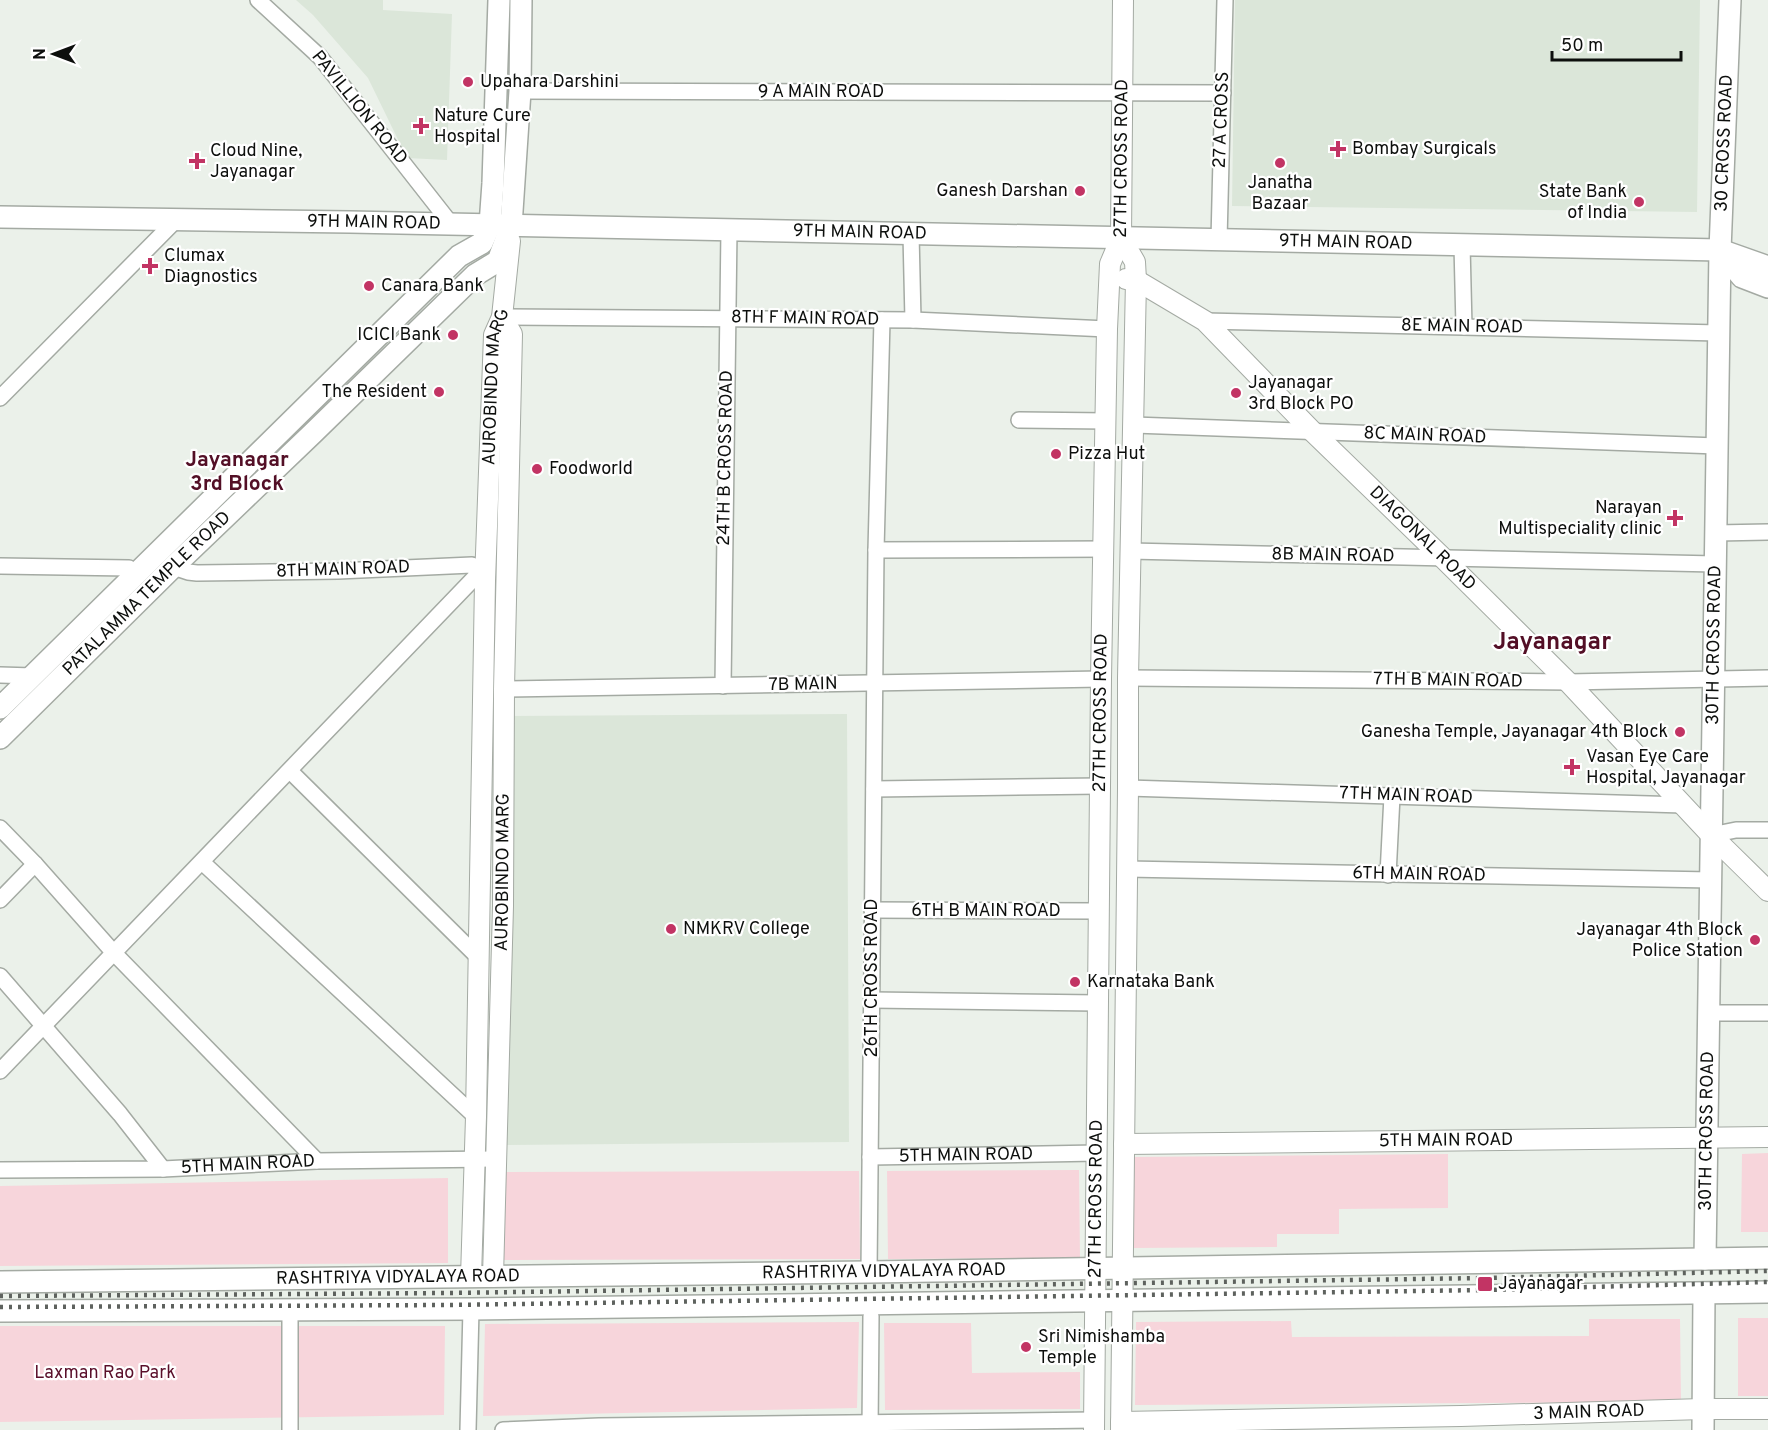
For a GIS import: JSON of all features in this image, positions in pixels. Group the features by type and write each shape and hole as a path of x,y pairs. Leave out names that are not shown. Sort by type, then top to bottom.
{"main road":[{"path":"490,225 499,0"},
{"name":"PATALAMMA TEMPLE ROAD","path":"0,738 475,275 498,261 511,226 520,91 521,0"},
{"name":"30 CROSS ROAD","path":"1720,250 1730,0"},
{"name":"9TH MAIN ROAD","path":"0,217 1720,250 1768,267"},
{"name":"PATALAMMA TEMPLE ROAD","path":"0,708 459,256 482,243 490,225"},
{"path":"1720,250 1742,277 1768,287"},
{"name":"30TH CROSS ROAD","path":"1705,1259 1720,250"},
{"name":"RASHTRIYA VIDYALAYA ROAD","path":"0,1281 492,1277 1768,1258"},
{"name":"RASHTRIYA VIDYALAYA ROAD","path":"0,1311 471,1309 1768,1292"},
{"path":"1703,1430 1704,1293"}],"street":[{"name":"PAVILLION ROAD","path":"258,0 320,57 451,224"},
{"name":"27TH CROSS ROAD","path":"1094,1425 1101,679 1107,329 1110,264 1121,238 1123,0"},
{"name":"27 A CROSS","path":"1219,240 1225,0"},
{"name":"9 A MAIN ROAD","path":"520,91 1223,93"},
{"path":"0,398 8,382 176,220"},
{"path":"502,317 511,226"},
{"name":"24TH B CROSS ROAD","path":"723,686 729,230"},
{"path":"911,234 913,320"},
{"name":"27TH CROSS ROAD","path":"1121,238 1135,262 1136,280 1128,678 1121,1426"},
{"path":"1462,244 1464,327"},
{"name":"DIAGONAL ROAD","path":"1109,279 1136,280 1205,321 1313,432 1568,682 1711,835 1768,891"},
{"name":"8TH F MAIN ROAD","path":"502,317 913,320 1107,329"},
{"name":"AUROBINDO MARG","path":"471,1277 476,1117 481,577 494,335 502,317"},
{"name":"AUROBINDO MARG","path":"492,1277 502,923 504,689 512,334 502,317"},
{"name":"26TH CROSS ROAD","path":"869,1272 874,683 882,320"},
{"name":"8E MAIN ROAD","path":"1205,321 1719,333"},
{"path":"1019,420 1107,421"},
{"name":"8C MAIN ROAD","path":"1134,425 1717,446"},
{"path":"1716,533 1768,532"},
{"path":"876,550 1104,549"},
{"name":"8B MAIN ROAD","path":"1130,551 1715,564"},
{"path":"0,566 129,568 138,574"},
{"name":"8TH MAIN ROAD","path":"173,567 197,573 472,566 481,577 506,582"},
{"path":"0,1071 481,577"},
{"path":"0,675 33,676"},
{"name":"7TH B MAIN ROAD","path":"1128,678 1568,682 1768,678"},
{"name":"7B MAIN","path":"504,689 1101,679"},
{"path":"290,771 478,957"},
{"path":"873,789 1101,786"},
{"name":"7TH MAIN ROAD","path":"1128,788 1683,805"},
{"path":"1388,874 1392,796"},
{"path":"0,828 114,953 318,1161"},
{"path":"1711,835 1736,830 1768,830"},
{"path":"202,862 476,1117"},
{"path":"0,900 35,864"},
{"name":"6TH MAIN ROAD","path":"1127,869 1711,880"},
{"name":"6TH B MAIN ROAD","path":"872,910 1099,911"},
{"path":"0,976 120,1114 163,1169"},
{"path":"872,1000 1098,1003"},
{"path":"1708,1013 1768,1013"},
{"name":"5TH MAIN ROAD","path":"1124,1144 1768,1137"},
{"name":"5TH MAIN ROAD","path":"870,1157 1097,1153"},
{"name":"5TH MAIN ROAD","path":"0,1170 163,1169 318,1161 496,1159"},
{"path":"468,1430 471,1309"},
{"path":"290,1310 290,1430"},
{"path":"871,1316 871,1427"},
{"name":"3 MAIN ROAD","path":"1121,1426 1461,1423 1703,1409 1768,1409"},
{"path":"503,1430 1094,1425"}],"shaded area":[{"path":"296,0 383,0 383,10 452,14 447,160 407,158 368,78 313,15"},
{"path":"1235,0 1700,0 1697,212 1232,206"},
{"name":"NMKRV College","path":"847,714 849,1142 496,1145 494,716"}],"green space":[{"path":"1768,1153 1768,1232 1741,1232 1742,1154"},
{"path":"1448,1154 1448,1208 1339,1209 1339,1234 1277,1234 1277,1247 1134,1248 1133,1157"},
{"path":"1079,1170 1080,1258 888,1259 887,1171"},
{"path":"859,1171 860,1259 503,1260 503,1172"},
{"path":"448,1178 448,1263 0,1266 0,1186"},
{"path":"1738,1318 1768,1318 1768,1396 1738,1396"},
{"path":"1589,1319 1680,1319 1681,1402 1135,1405 1136,1322 1291,1321 1292,1337 1589,1336"},
{"path":"859,1322 857,1408 483,1416 485,1324"},
{"path":"884,1323 971,1323 972,1373 1080,1372 1080,1409 885,1410"},
{"name":"Laxman Rao Park","path":"0,1326 445,1326 444,1415 0,1422"}],"railway":[{"path":"0,1296 450,1293 1485,1278 1768,1271"},
{"path":"0,1307 450,1305 1485,1290 1768,1282"}],"place":[{"name":"Upahara Darshini","path":"468,82"},
{"name":"Nature Cure Hospital","path":"421,126"},
{"name":"Bombay Surgicals","path":"1338,149"},
{"name":"Cloud Nine, Jayanagar","path":"197,161"},
{"name":"Janatha Bazaar","path":"1280,163"},
{"name":"Ganesh Darshan","path":"1080,191"},
{"name":"State Bank of India","path":"1639,202"},
{"name":"Clumax Diagnostics","path":"150,266"},
{"name":"Canara Bank","path":"369,286"},
{"name":"ICICI Bank","path":"453,335"},
{"name":"The Resident","path":"439,392"},
{"name":"Jayanagar 3rd Block PO","path":"1236,393"},
{"name":"Pizza Hut","path":"1056,454"},
{"name":"Foodworld","path":"537,469"},
{"name":"Narayan Multispeciality clinic","path":"1675,518"},
{"name":"Ganesha Temple, Jayanagar 4th Block","path":"1680,732"},
{"name":"Vasan Eye Care Hospital, Jayanagar","path":"1572,767"},
{"name":"NMKRV College","path":"671,929"},
{"name":"Jayanagar 4th Block Police Station","path":"1755,940"},
{"name":"Karnataka Bank","path":"1075,982"},
{"name":"Jayanagar","path":"1485,1284"},
{"name":"Sri Nimishamba Temple","path":"1026,1347"}],"district":[{"name":"Jayanagar 3rd Block","path":"237,472"},
{"name":"Jayanagar","path":"1552,643"}]}
